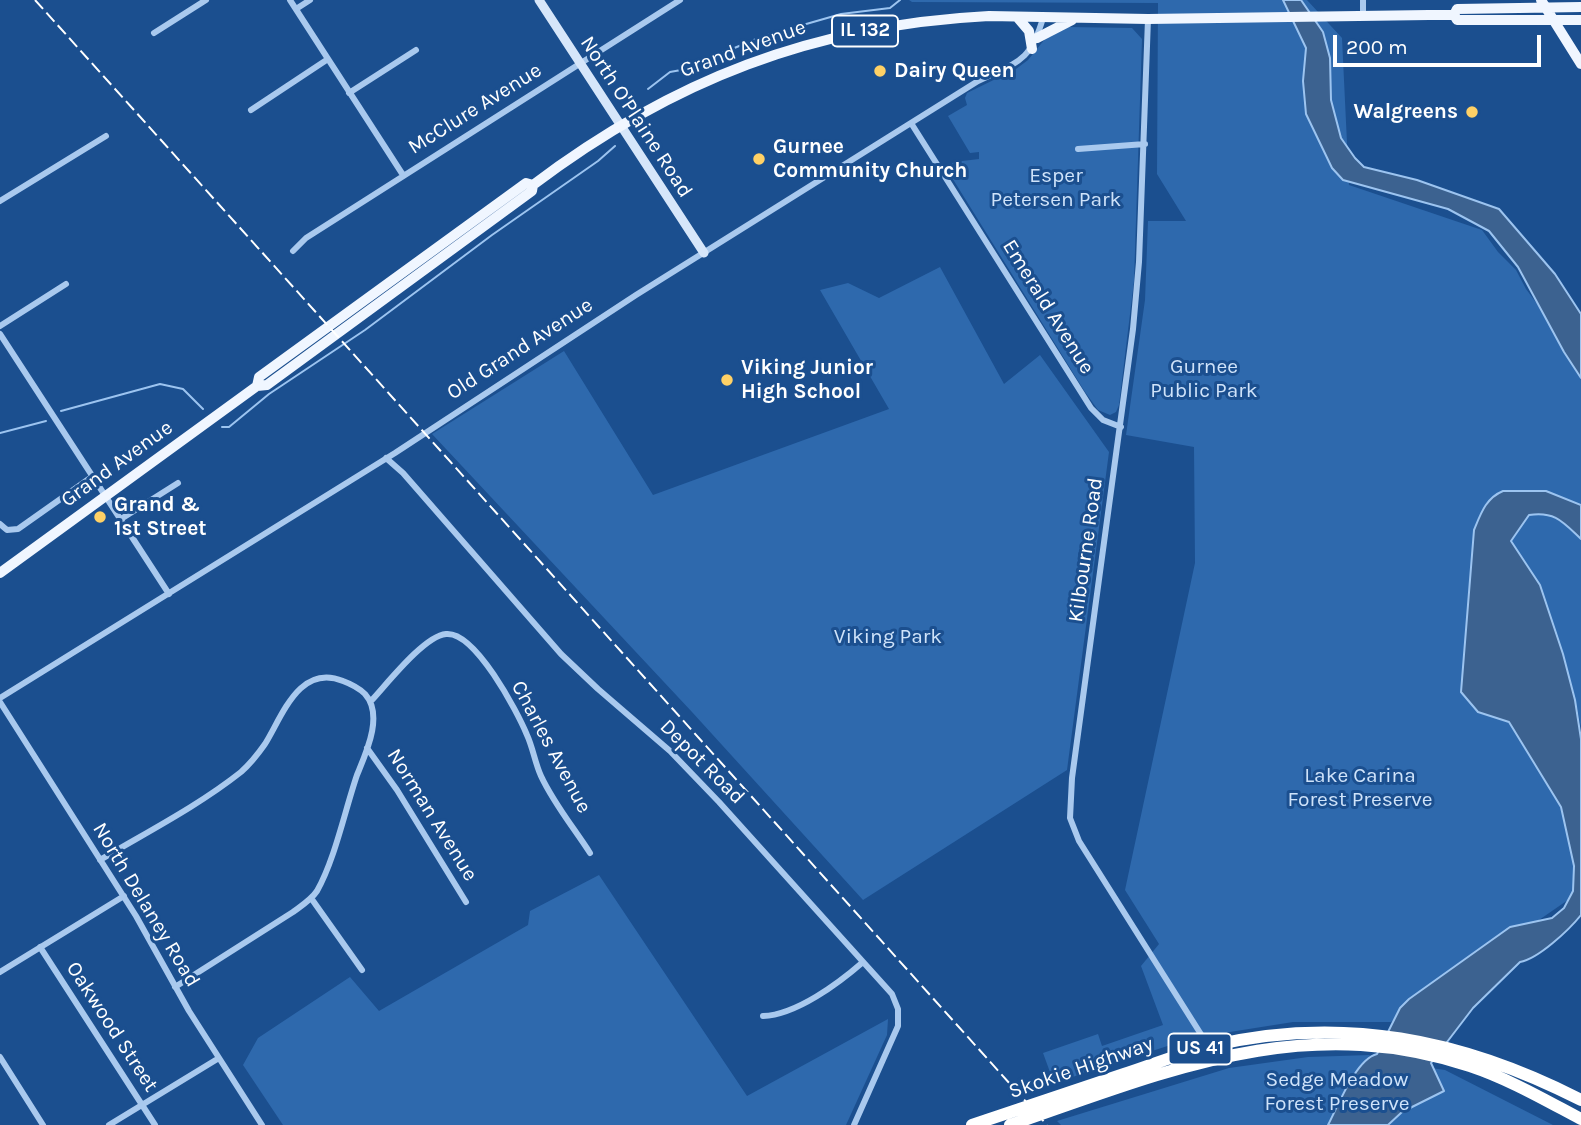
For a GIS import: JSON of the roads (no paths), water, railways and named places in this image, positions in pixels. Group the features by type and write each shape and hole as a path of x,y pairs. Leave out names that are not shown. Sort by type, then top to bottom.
{"highway":[{"name":"Skokie Highway","path":"972,1125 1211,1052 1367,1039 1447,1060 1501,1078 1581,1119"},
{"name":"US 41","path":"1367,1039 1456,1049 1515,1069 1581,1100"},
{"name":"Skokie Highway","path":"1010,1125 1211,1052"}],"main road":[{"name":"Grand Avenue","path":"1454,15 1457,9 1543,4 1581,7"},
{"path":"1543,4 1581,64"},
{"name":"Grand Avenue","path":"0,573 257,386 259,377 526,183 533,185 620,125 700,83 759,60 848,34 950,19 1454,15"},
{"name":"Grand Avenue","path":"1454,15 1457,20 1581,20"},
{"path":"1016,17 1029,31 1032,49"},
{"path":"1037,38 1076,18"}],"street":[{"path":"154,33 206,0"},
{"path":"290,0 403,175"},
{"path":"296,9 310,0"},
{"name":"North O'Plaine Road","path":"539,0 704,253"},
{"name":"McClure Avenue","path":"293,251 306,238 403,175 680,0"},
{"path":"1363,0 1363,16"},
{"name":"Old Grand Avenue","path":"0,700 386,458 636,295 978,81 1013,65 1032,49 1043,18"},
{"name":"Kilbourne Road","path":"1148,19 1139,262 1121,427 1072,778 1070,818 1079,841 1211,1052"},
{"path":"349,93 416,50"},
{"path":"251,110 328,60"},
{"name":"Emerald Avenue","path":"911,124 1091,408 1103,420 1121,427"},
{"path":"0,201 106,136"},
{"path":"1078,149 1145,144"},
{"path":"0,326 66,284"},
{"path":"0,334 169,594"},
{"name":"Depot Road","path":"386,458 403,473 561,654 687,769 892,994 899,1017 892,1040 854,1125"},
{"path":"0,524 7,530 18,529 93,476"},
{"path":"121,519 178,483"},
{"name":"Charles Avenue","path":"370,701 436,636 448,633 468,642 486,664 518,715 540,774 590,853"},
{"path":"100,860 244,769 264,745 286,703 309,683 334,677 358,688 370,701 373,718 367,748 328,864 311,898 175,987"},
{"name":"North Delaney Road","path":"0,700 124,896 175,987 262,1125"},
{"name":"Norman Avenue","path":"367,748 397,790 466,902"},
{"path":"0,972 124,896"},
{"path":"311,898 362,970"},
{"name":"Oakwood Street","path":"40,947 155,1125"},
{"path":"763,1016 777,1015 793,1009 848,975 863,962"},
{"path":"0,1057 43,1125"},
{"path":"109,1125 219,1058"}],"waterway":[{"path":"648,89 670,72 761,37 841,14 890,8 900,0"},
{"path":"222,427 229,427 269,394 365,330 615,146"},
{"path":"61,411 160,384 183,389 203,409"},
{"path":"0,433 46,421"}],"railway":[{"path":"35,0 1047,1125"}],"place":[{"name":"Dairy Queen","path":"880,71"},
{"name":"Walgreens","path":"1472,112"},
{"name":"Gurnee Community Church","path":"759,159"},
{"name":"Viking Junior High School","path":"727,380"},
{"name":"Grand & 1st Street","path":"100,517"}],"park label":[{"name":"Esper Petersen Park","path":"1056,188"},
{"name":"Gurnee Public Park","path":"1204,379"},
{"name":"Viking Park","path":"888,637"},
{"name":"Lake Carina Forest Preserve","path":"1360,788"},
{"name":"Sedge Meadow Forest Preserve","path":"1337,1092"}]}
